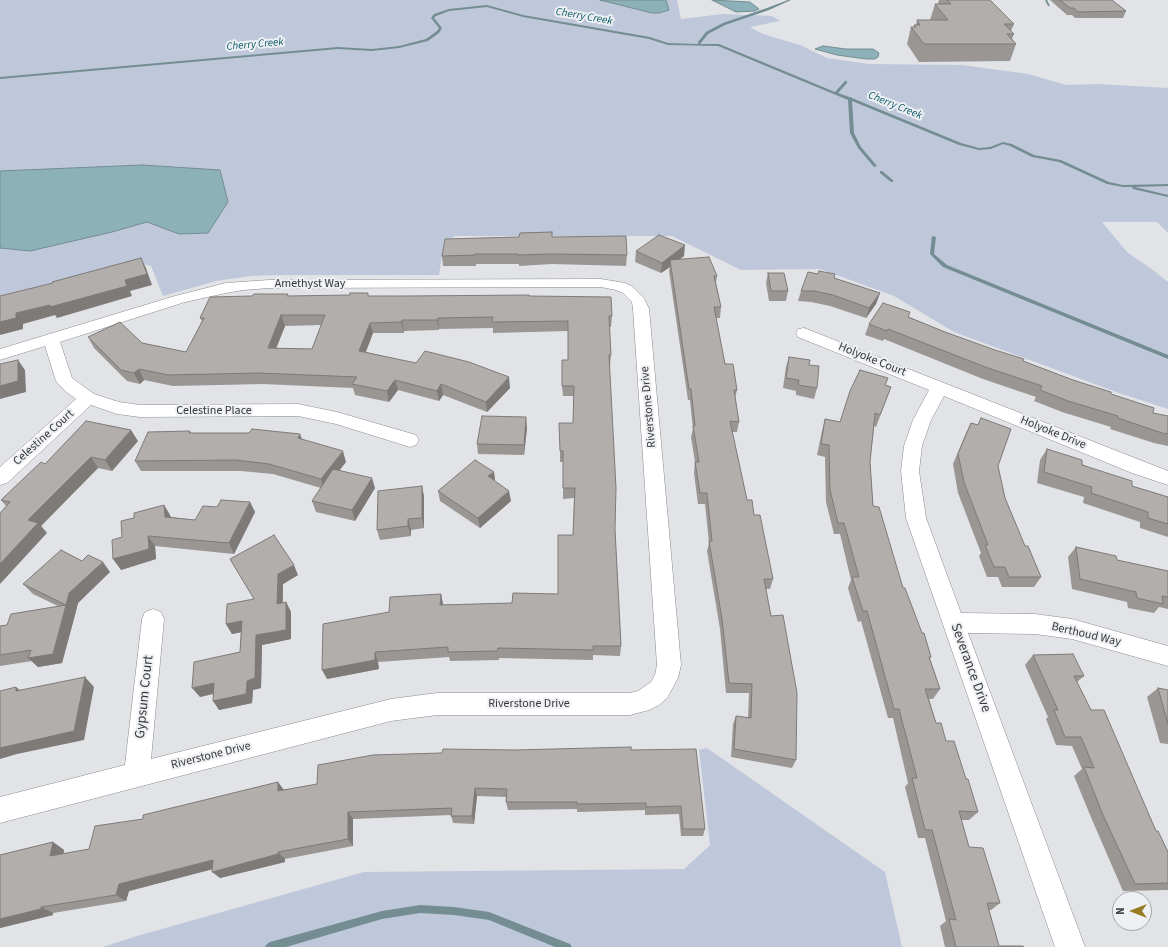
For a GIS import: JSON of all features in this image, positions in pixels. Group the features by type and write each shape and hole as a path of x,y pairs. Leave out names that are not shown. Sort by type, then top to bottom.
{"street":[{"name":"Amethyst Way","path":"0,355 180,299 226,288 243,286 276,284 601,283 620,286 628,290"},
{"name":"Riverstone Drive","path":"0,810 391,710 437,704 630,704 641,702 652,697 659,690 666,678 669,665 669,647 641,309 639,301 628,290"},
{"name":"Holyoke Court","path":"804,333 939,388"},
{"name":"Celestine Place","path":"52,340 61,373 65,381 78,393 117,408 140,411 298,410 332,417 410,440"},
{"name":"Holyoke Drive","path":"939,388 1139,468 1168,478"},
{"name":"Severance Drive","path":"939,388 922,420 916,435 911,459 911,487 916,518 1070,947"},
{"name":"Celestine Court","path":"0,478 88,398"},
{"name":"Gypsum Court","path":"137,775 153,619"},
{"name":"Berthoud Way","path":"954,623 1035,624 1072,629 1168,656"}],"shaded area":[{"path":"0,0 677,0 681,19 723,14 772,16 780,21 750,27 763,34 800,45 827,58 869,64 962,65 1028,74 1066,85 1098,84 1168,88 1168,233 1157,222 1102,222 1128,253 1168,282 1168,409 1119,393 954,332 894,296 820,269 741,270 672,236 455,236 444,242 439,275 251,276 216,281 163,296 151,266 138,263 0,302"},
{"path":"600,0 666,0 669,10 659,13 652,13"},
{"path":"712,0 750,2 759,9 755,11 736,12"},
{"path":"823,46 846,49 873,49 879,53 878,57 875,59 866,59 837,55 815,49"},
{"path":"142,165 220,170 228,202 208,233 179,234 147,222 112,232 30,251 0,248 0,171"},
{"path":"707,748 885,872 902,947 103,947 364,872 684,869 710,845 699,750"}],"building":[{"path":"947,0 990,0 1014,24 1004,24 1014,34 1007,34 1016,44 924,44 911,27 916,27 914,25 920,25 917,20 948,20 935,4 951,4"},
{"path":"1060,0 1112,0 1126,11 1078,12"},
{"path":"552,232 552,237 626,236 627,255 475,254 442,256 445,239 519,237 520,233"},
{"path":"659,235 685,245 662,263 636,251"},
{"path":"709,257 717,276 714,276 721,307 714,307 725,364 733,364 737,390 734,390 739,422 730,421 747,500 752,500 754,515 760,515 773,579 764,579 771,616 783,615 797,693 796,760 734,749 736,716 751,718 752,684 729,683 722,619 709,541 712,541 707,493 700,493 695,462 699,462 693,426 695,426 691,389 689,389 670,260"},
{"path":"141,258 147,274 125,280 127,286 50,307 50,305 16,313 16,318 0,322 0,296 53,283 52,282"},
{"path":"819,271 835,274 834,278 880,293 869,308 833,295 814,291 801,291 808,272 818,274"},
{"path":"768,273 784,273 788,291 771,291"},
{"path":"350,293 368,293 368,296 529,295 611,297 612,316 609,316 611,355 609,355 616,488 615,529 621,646 593,646 593,650 498,648 497,651 448,652 448,647 375,652 375,660 322,670 323,624 389,612 390,597 441,594 440,605 512,603 513,593 558,594 558,535 573,535 575,488 563,488 563,451 560,451 559,423 573,423 574,386 562,386 562,360 568,360 568,321 492,322 493,317 438,318 437,320 402,320 401,322 370,323 359,351 416,363 425,351 469,362 509,377 486,402 441,384 437,391 395,380 387,391 352,384 357,377 259,373 168,375 139,369 134,373 121,370 88,337 120,322 142,343 186,352 204,318 200,318 210,297 252,296 254,294 288,294 287,296 350,295","holes":["281,315 325,315 312,349 268,348"]},
{"path":"883,303 910,312 908,317 945,332 1024,359 1023,361 1073,380 1154,408 1153,413 1168,416 1168,434 1118,418 1118,416 1068,401 1040,390 1042,386 988,368 888,329 887,331 869,324"},
{"path":"789,357 810,360 809,365 819,366 817,388 798,385 799,380 786,378"},
{"path":"18,360 18,381 0,386 0,364"},
{"path":"860,370 888,378 885,385 891,387 880,415 875,413 870,462 873,506 879,507 903,588 905,588 922,633 924,633 931,657 929,657 940,689 925,689 936,723 941,723 946,741 954,741 978,812 959,811 969,847 983,848 1000,903 987,903 999,946 1024,947 956,947 949,919 956,920 932,830 925,830 912,778 917,778 899,709 894,709 867,611 863,611 852,577 859,577 844,523 838,523 830,490 829,445 821,444 825,419 840,422 850,391"},
{"path":"482,416 526,417 524,445 477,444"},
{"path":"981,418 1011,429 998,466 1005,498 1025,546 1028,546 1041,577 1009,577 1005,567 994,567 985,545 988,545 964,482 958,454 971,423 978,425"},
{"path":"86,421 131,430 105,460 91,457 28,520 38,523 0,564 0,513 10,502 1,500 41,462 45,464"},
{"path":"252,429 300,434 298,438 343,451 321,479 269,464 236,460 135,461 148,432 190,431 189,433 249,433"},
{"path":"1047,449 1082,460 1082,465 1132,481 1132,486 1168,497 1168,524 1148,518 1148,512 1091,493 1092,487 1044,472"},
{"path":"475,460 494,472 488,476 509,491 478,518 438,491"},
{"path":"333,469 372,478 352,510 312,501"},
{"path":"422,486 422,518 408,519 408,526 377,530 378,491"},
{"path":"221,500 250,502 229,543 148,536 149,549 113,559 112,540 122,537 121,521 134,518 134,513 164,505 165,517 195,520 203,506 217,507"},
{"path":"274,535 294,565 278,574 277,604 286,602 286,630 256,635 255,678 247,681 246,694 213,701 214,683 192,688 194,662 240,652 242,621 226,624 227,604 254,599 230,559"},
{"path":"1076,547 1116,556 1117,560 1168,571 1168,597 1162,596 1163,604 1137,598 1136,592 1080,579"},
{"path":"61,550 82,561 88,555 103,562 69,593 66,605 23,584"},
{"path":"66,605 53,654 28,658 31,650 0,655 0,626 7,625 11,614"},
{"path":"1073,654 1084,676 1074,676 1091,710 1104,710 1156,831 1158,831 1168,852 1168,883 1135,884 1103,815 1084,767 1094,768 1081,737 1065,737 1054,710 1058,710 1033,655"},
{"path":"85,677 74,731 0,748 0,691 16,687 16,691"},
{"path":"1158,688 1168,690 1168,724"},
{"path":"631,747 631,750 696,749 705,829 683,829 681,806 646,807 646,803 577,804 577,802 506,802 507,789 475,788 472,816 451,816 452,808 348,812 348,839 278,852 278,854 212,872 213,860 119,884 116,895 41,907 41,909 0,919 0,855 53,842 50,856 89,849 95,826 143,819 143,815 278,782 278,791 317,784 318,765 373,755 442,753 443,749 515,750"}],"waterway":[{"path":"699,43 707,33 724,24 790,0"},
{"path":"1046,0 1049,5"},
{"name":"Cherry Creek","path":"0,78 338,48 372,50 399,47 427,40 438,32 441,28 432,18 435,15 449,10 487,6 523,16 650,38 668,44 718,45 850,99"},
{"path":"836,93 846,82"},
{"name":"Cherry Creek","path":"850,99 960,144 979,149 991,148 1003,143 1011,145 1033,156 1060,161 1108,183 1123,186 1168,185"},
{"path":"850,99 852,133 859,147 875,166"},
{"path":"881,172 892,181"},
{"path":"1134,188 1168,196"},
{"path":"934,237 932,254 945,266 1168,357"},
{"path":"270,947 382,915 420,909 454,911 489,916 567,947"}]}
